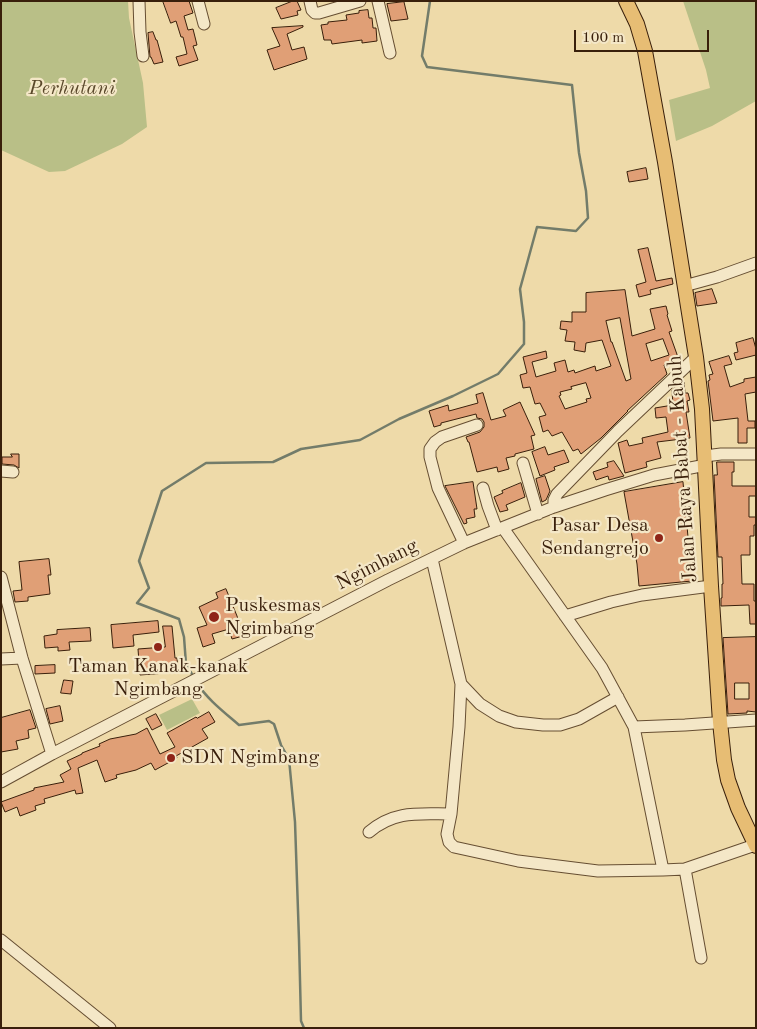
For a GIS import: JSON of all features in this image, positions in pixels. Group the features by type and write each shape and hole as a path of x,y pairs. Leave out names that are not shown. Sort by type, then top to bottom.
{"main road":[{"name":"Jalan Raya Babat - Kabuh","path":"626,1 645,51 696,357 702,409 711,586 724,760 728,780 738,808 756,846"}],"street":[{"path":"139,1 143,56"},
{"path":"198,1 204,24"},
{"path":"310,1 312,10 315,13 360,1"},
{"path":"378,1 390,53"},
{"path":"684,286 718,277 756,263"},
{"path":"554,507 554,500 557,494 618,431 696,357"},
{"path":"464,544 438,488 430,457 430,449 442,437 477,425"},
{"name":"Ngimbang","path":"1,782 388,580 464,544 554,507 705,461 721,454 756,454"},
{"path":"522,462 538,514"},
{"path":"483,488 488,506 500,529 602,668 634,727 663,870"},
{"path":"432,559 461,684 451,814 447,834 449,842 454,847 518,861 598,870 663,870 685,869 756,846"},
{"path":"1,577 22,658 52,754"},
{"path":"565,616 642,594 711,586"},
{"path":"1,659 22,658"},
{"path":"461,684 480,704 499,716 516,722 543,726 560,726 579,719 618,697"},
{"path":"634,727 756,720"},
{"path":"369,832 388,819 404,814 451,814"},
{"path":"685,869 701,958"},
{"path":"1,940 110,1028"}],"green space":[{"name":"Perhutani","path":"1,1 128,1 129,18 143,83 147,127 122,144 65,171 49,172 1,150"},
{"path":"683,1 756,1 756,101 712,126 676,141 669,100 710,88 706,70"},
{"path":"192,699 200,713 167,730 159,715"}],"building":[{"path":"163,1 189,1 193,13 184,16 188,30 193,29 197,45 193,46 198,60 179,66 176,57 187,54 183,37 181,37 176,21 171,23"},
{"path":"297,1 301,10 297,11 298,15 281,19 276,8"},
{"path":"404,2 408,19 391,21 387,4"},
{"path":"368,10 369,18 372,18 373,28 376,28 377,41 362,43 362,40 332,44 331,40 324,40 321,25 328,24 328,22 347,20 346,15"},
{"path":"303,26 287,34 292,50 304,47 307,59 274,70 267,50 280,46 272,28"},
{"path":"153,32 163,62 154,64 150,57 148,33"},
{"path":"646,168 648,179 629,182 627,172"},
{"path":"648,248 656,281 672,278 673,284 650,290 651,294 639,297 636,285 646,282 638,250"},
{"path":"712,289 717,303 697,306 695,293"},
{"path":"625,290 632,336 655,329 650,309 666,306 672,331 669,332 679,360 664,365 667,374 601,438 581,454 578,449 573,451 562,432 552,436 548,430 543,432 539,417 546,415 540,403 535,404 530,387 523,388 520,375 527,373 523,357 546,351 547,358 532,362 536,377 556,371 554,363 565,360 568,372 574,370 575,373 595,366 596,371 611,366 602,340 586,343 585,352 574,350 575,342 565,341 567,330 560,329 561,321 572,322 572,312 586,312 586,293","holes":["620,318 631,379 626,381 611,342 606,321","663,339 669,355 651,361 646,344","586,383 591,398 586,399 587,402 565,409 559,396 561,395 560,392 572,389 571,387"]},
{"path":"753,338 756,355 736,360 734,353 738,352 736,343"},
{"path":"729,356 732,364 724,366 730,387 744,382 744,379 756,377 756,392 745,394 748,421 755,421 755,428 747,428 747,443 738,443 738,418 713,421 708,381 710,380 709,375 713,374 709,362"},
{"path":"680,382 684,382 685,393 688,393 690,400 687,401 689,412 686,412 690,438 657,442 661,458 646,462 647,467 625,473 618,443 627,440 629,446 643,443 642,438 668,432 666,417 656,418 655,408 673,405 672,391"},
{"path":"483,393 491,420 506,416 503,410 520,402 535,435 531,436 534,449 506,458 509,469 498,472 497,467 477,472 466,437 480,432 484,427 482,419 477,418 476,414 441,423 441,425 434,427 429,411 448,405 449,411 478,403 476,395"},
{"path":"545,447 548,455 564,450 569,462 554,467 555,470 540,476 532,452"},
{"path":"11,454 19,454 19,468 14,465 2,464 2,457 12,457"},
{"path":"614,461 624,476 609,480 608,476 596,480 593,472 608,467 607,463"},
{"path":"717,462 734,462 732,486 756,486 756,496 749,496 749,517 756,517 754,536 750,536 750,555 741,555 742,584 754,584 756,624 750,624 749,605 721,606 723,584 722,557 718,557 714,475 717,475"},
{"path":"545,476 550,491 546,500 542,502 536,479"},
{"path":"473,482 477,509 474,509 475,517 466,519 467,523 464,524 445,486"},
{"name":"Pasar Desa Sendangrejo","path":"683,482 692,581 639,586 624,492"},
{"path":"521,483 525,497 506,505 508,510 500,512 494,497 503,493 502,491"},
{"path":"49,559 51,575 48,575 50,594 28,597 28,601 15,602 13,591 22,590 19,562"},
{"path":"226,589 243,636 232,639 229,629 212,634 215,643 203,647 197,628 207,625 199,607 218,598 216,593"},
{"path":"158,621 159,632 133,635 134,646 113,648 111,625"},
{"path":"163,626 172,626 178,672 140,675 138,649 165,647"},
{"path":"90,628 91,641 69,642 70,650 58,651 58,647 45,648 44,636 57,634 57,630"},
{"path":"756,637 756,712 747,711 747,713 728,714 723,638","holes":["735,683 749,683 749,699 735,699"]},
{"path":"55,665 55,673 35,674 35,666"},
{"path":"64,680 73,681 71,694 61,693"},
{"path":"60,706 63,721 50,724 46,709"},
{"path":"30,710 36,728 28,730 29,738 16,741 18,749 1,752 1,718"},
{"path":"209,712 215,722 202,729 208,738 155,770 151,763 136,770 116,775 117,778 105,782 97,760 78,768 83,793 76,794 75,790 44,799 45,803 35,806 36,810 20,816 17,807 5,812 1,802 34,790 34,788 64,782 60,775 71,769 67,761 100,746 99,744 110,739 136,734 147,728 160,754 175,747 167,733"},
{"path":"156,714 162,725 152,730 146,719"}],"waterway":[{"path":"193,676 186,664 184,637 179,619 137,603 149,588 139,561 162,491 206,463 273,462 301,449 360,440 399,419 498,374 524,344 524,322 520,289 537,227 576,231 588,218 572,85 427,67 422,56 430,1"},
{"path":"197,683 211,700 239,725 269,721 274,724 281,745 289,759 295,822 301,1021 304,1028"}],"place":[{"name":"Pasar Desa Sendangrejo","path":"659,538"},
{"name":"Puskesmas Ngimbang","path":"214,617"},
{"name":"Taman Kanak-kanak Ngimbang","path":"158,647"},
{"name":"SDN Ngimbang","path":"171,758"}]}
